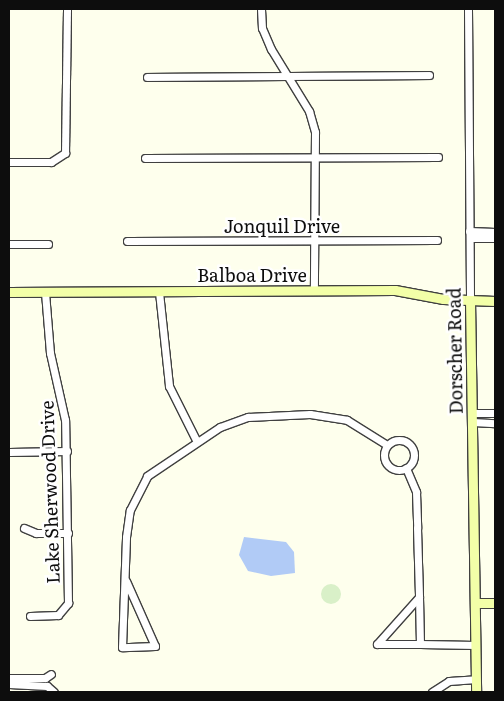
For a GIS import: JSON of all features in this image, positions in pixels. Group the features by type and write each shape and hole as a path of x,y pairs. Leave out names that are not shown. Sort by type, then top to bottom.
{"street":[{"path":"9,162 51,162 65,153 67,9"},
{"path":"261,9 262,28 289,78 310,111 314,157 314,291"},
{"name":"Dorscher Road","path":"468,9 476,692"},
{"path":"147,76 289,78 429,75"},
{"path":"146,158 438,157"},
{"path":"470,235 495,232"},
{"path":"470,235 495,238"},
{"name":"Jonquil Drive","path":"127,241 437,240"},
{"path":"9,244 48,244"},
{"name":"Balboa Drive","path":"9,292 395,290 470,300 495,301"},
{"name":"Lake Sherwood Drive","path":"30,616 58,615 68,603 67,451 45,292"},
{"path":"160,292 169,386 196,440"},
{"path":"473,417 495,413"},
{"path":"126,581 155,646 122,647 130,510 139,488 169,458 196,440 248,417 310,414 347,420 387,446"},
{"path":"473,417 495,423"},
{"path":"400,440 410,445 414,456 406,468 395,470 387,464 387,446 400,440"},
{"path":"9,452 67,451"},
{"path":"406,468 416,492 420,644"},
{"path":"24,528 36,533 68,532"},
{"path":"418,597 377,644 476,645"},
{"path":"475,603 495,603"},
{"path":"9,678 45,678 51,674 52,691 9,684"},
{"path":"432,692 448,681 476,679"}],"green space":[{"path":"331,584 338,587 341,594 338,601 331,604 324,601 321,594 324,587"}],"water":[{"path":"244,537 286,542 294,552 295,573 271,576 248,571 239,555"}]}
